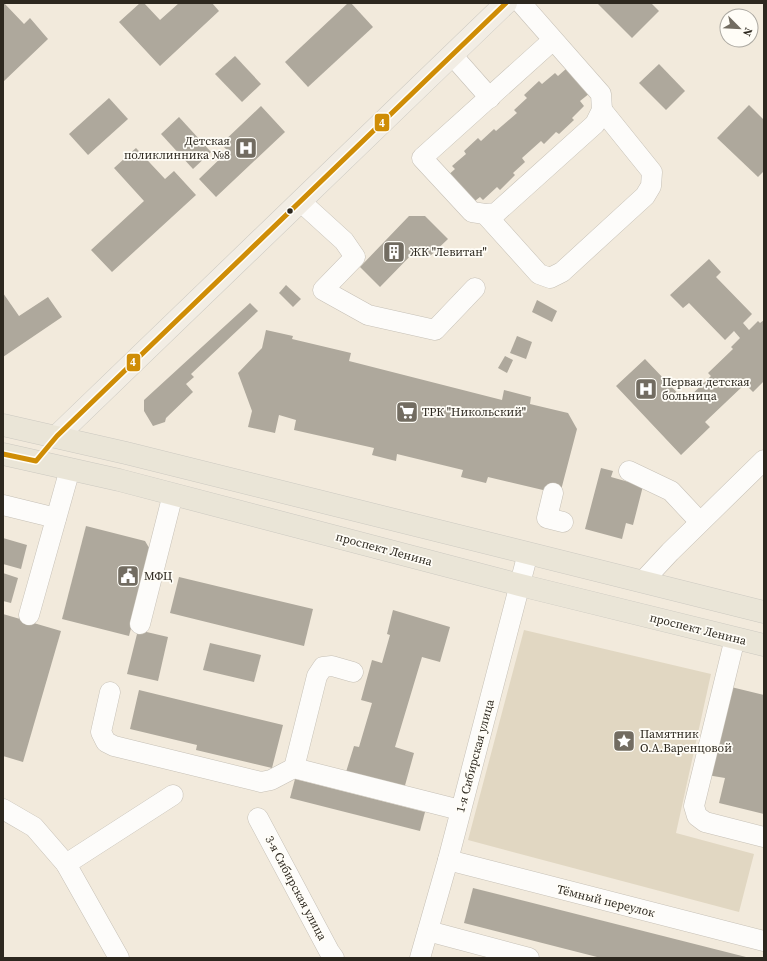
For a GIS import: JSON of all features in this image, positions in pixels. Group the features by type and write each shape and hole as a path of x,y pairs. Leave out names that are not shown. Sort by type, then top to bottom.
{"highway":[{"path":"3,424 57,436 764,612"},
{"path":"36,461 57,436"},
{"name":"проспект Ленина","path":"3,454 119,480 520,585 764,645"},
{"path":"631,612 643,581"}],"main road":[{"path":"57,436 506,3"}],"street":[{"path":"521,3 554,40 601,94 602,110 595,124 496,213 485,214 472,212 422,158 554,40"},
{"path":"452,55 490,98"},
{"path":"485,214 539,274 550,278 562,272 645,196 651,186 652,172 602,110"},
{"path":"300,201 344,241 355,257 323,290 368,315 436,330 475,288"},
{"path":"643,581 700,522 764,460"},
{"path":"30,615 70,469"},
{"path":"629,471 671,491 700,522"},
{"path":"553,493 547,518 563,522"},
{"path":"140,624 173,494"},
{"path":"3,505 56,518"},
{"name":"1-я Сибирская улица","path":"420,958 448,860 528,553"},
{"path":"735,638 694,806 697,816 705,822 764,837"},
{"path":"294,768 317,676 323,667 332,666 353,672"},
{"path":"110,692 101,732 106,742 114,746 261,782 271,780 294,768 460,810"},
{"path":"66,864 173,795"},
{"path":"3,808 34,827 66,864 119,958"},
{"name":"3-я Сибирская улица","path":"258,818 334,958"},
{"name":"Тёмный переулок","path":"448,860 764,942"},
{"path":"428,931 529,958"}],"shaded area":[{"path":"524,630 711,674 676,833 754,854 739,912 468,840"}],"building":[{"path":"3,3 24,24 30,18 48,39 3,82"},
{"path":"140,3 144,3 160,20 179,3 212,3 219,11 160,66 119,22"},
{"path":"348,3 351,3 373,27 308,87 285,62"},
{"path":"597,3 651,3 659,11 632,38"},
{"path":"235,56 261,84 242,102 215,74"},
{"path":"659,64 685,91 666,110 639,83"},
{"path":"567,68 590,93 580,101 584,106 572,118 574,120 559,134 556,132 544,144 541,141 522,158 525,162 513,173 515,175 500,190 497,187 483,200 480,197 471,204 446,177 455,169 452,166 466,154 464,151 478,138 481,141 494,129 496,131 517,113 514,110 527,98 524,95 539,81 542,84 555,73 558,76"},
{"path":"109,98 128,119 88,155 69,134"},
{"path":"749,105 764,120 764,171 758,177 717,138"},
{"name":"Детская поликлинника №8","path":"261,106 285,132 216,197 199,179 228,151 221,144"},
{"path":"179,117 211,152 193,169 161,134"},
{"path":"136,148 165,179 174,171 196,195 112,272 91,250 144,201 114,168"},
{"name":"ЖК \"Левитан\"","path":"409,216 425,216 448,239 429,257 419,247 380,287 360,267"},
{"name":"Первая детская больница","path":"709,259 721,272 716,277 752,314 743,323 749,330 758,321 760,323 764,320 764,381 753,392 745,384 705,422 710,427 681,455 616,386 645,359 685,401 711,376 708,373 733,349 731,347 740,338 734,331 725,340 689,303 683,308 670,295"},
{"path":"286,285 301,299 293,307 279,293"},
{"path":"3,293 19,316 48,297 62,317 3,357"},
{"path":"537,300 557,311 552,322 532,312"},
{"path":"250,303 258,311 191,374 194,377 186,384 193,392 166,418 165,422 153,426 144,411 144,400"},
{"name":"ТРК \"Никольский\"","path":"266,330 293,336 292,339 351,353 349,361 502,400 504,390 531,397 530,404 568,413 577,429 560,494 488,477 486,483 461,477 463,470 397,454 396,461 372,455 374,448 294,430 296,420 279,415 275,433 248,427 252,411 238,373 262,348"},
{"path":"517,336 532,342 526,359 510,353"},
{"path":"505,356 513,360 507,373 498,368"},
{"path":"601,468 613,471 611,477 643,486 633,525 626,523 622,539 585,529"},
{"path":"86,526 145,541 151,551 129,636 62,619"},
{"path":"3,538 27,545 21,569 3,564"},
{"path":"3,573 18,578 11,603 3,601"},
{"path":"179,577 313,609 304,646 170,613"},
{"path":"393,610 450,627 440,662 422,657 395,747 414,753 404,789 346,772 354,746 359,747 372,703 361,700 372,660 382,663 390,635 387,634"},
{"path":"3,614 61,631 23,762 3,756"},
{"path":"138,630 168,637 158,681 127,674"},
{"path":"210,643 261,655 254,682 203,670"},
{"path":"727,686 764,695 764,814 719,803 725,778 707,775"},
{"path":"139,690 283,725 272,768 196,750 197,745 130,729"},
{"path":"295,779 425,812 420,831 290,798"},
{"path":"473,888 746,958 601,958 464,923"}],"transit line":[{"name":"4","path":"3,454 36,461 57,436 506,3"}],"place":[{"name":"Детская поликлинника №8","path":"246,148"},
{"name":"ЖК \"Левитан\"","path":"394,252"},
{"name":"Первая детская больница","path":"646,389"},
{"name":"ТРК \"Никольский\"","path":"407,412"},
{"name":"МФЦ","path":"128,576"},
{"name":"Памятник О.А.Варенцовой","path":"624,741"}]}
